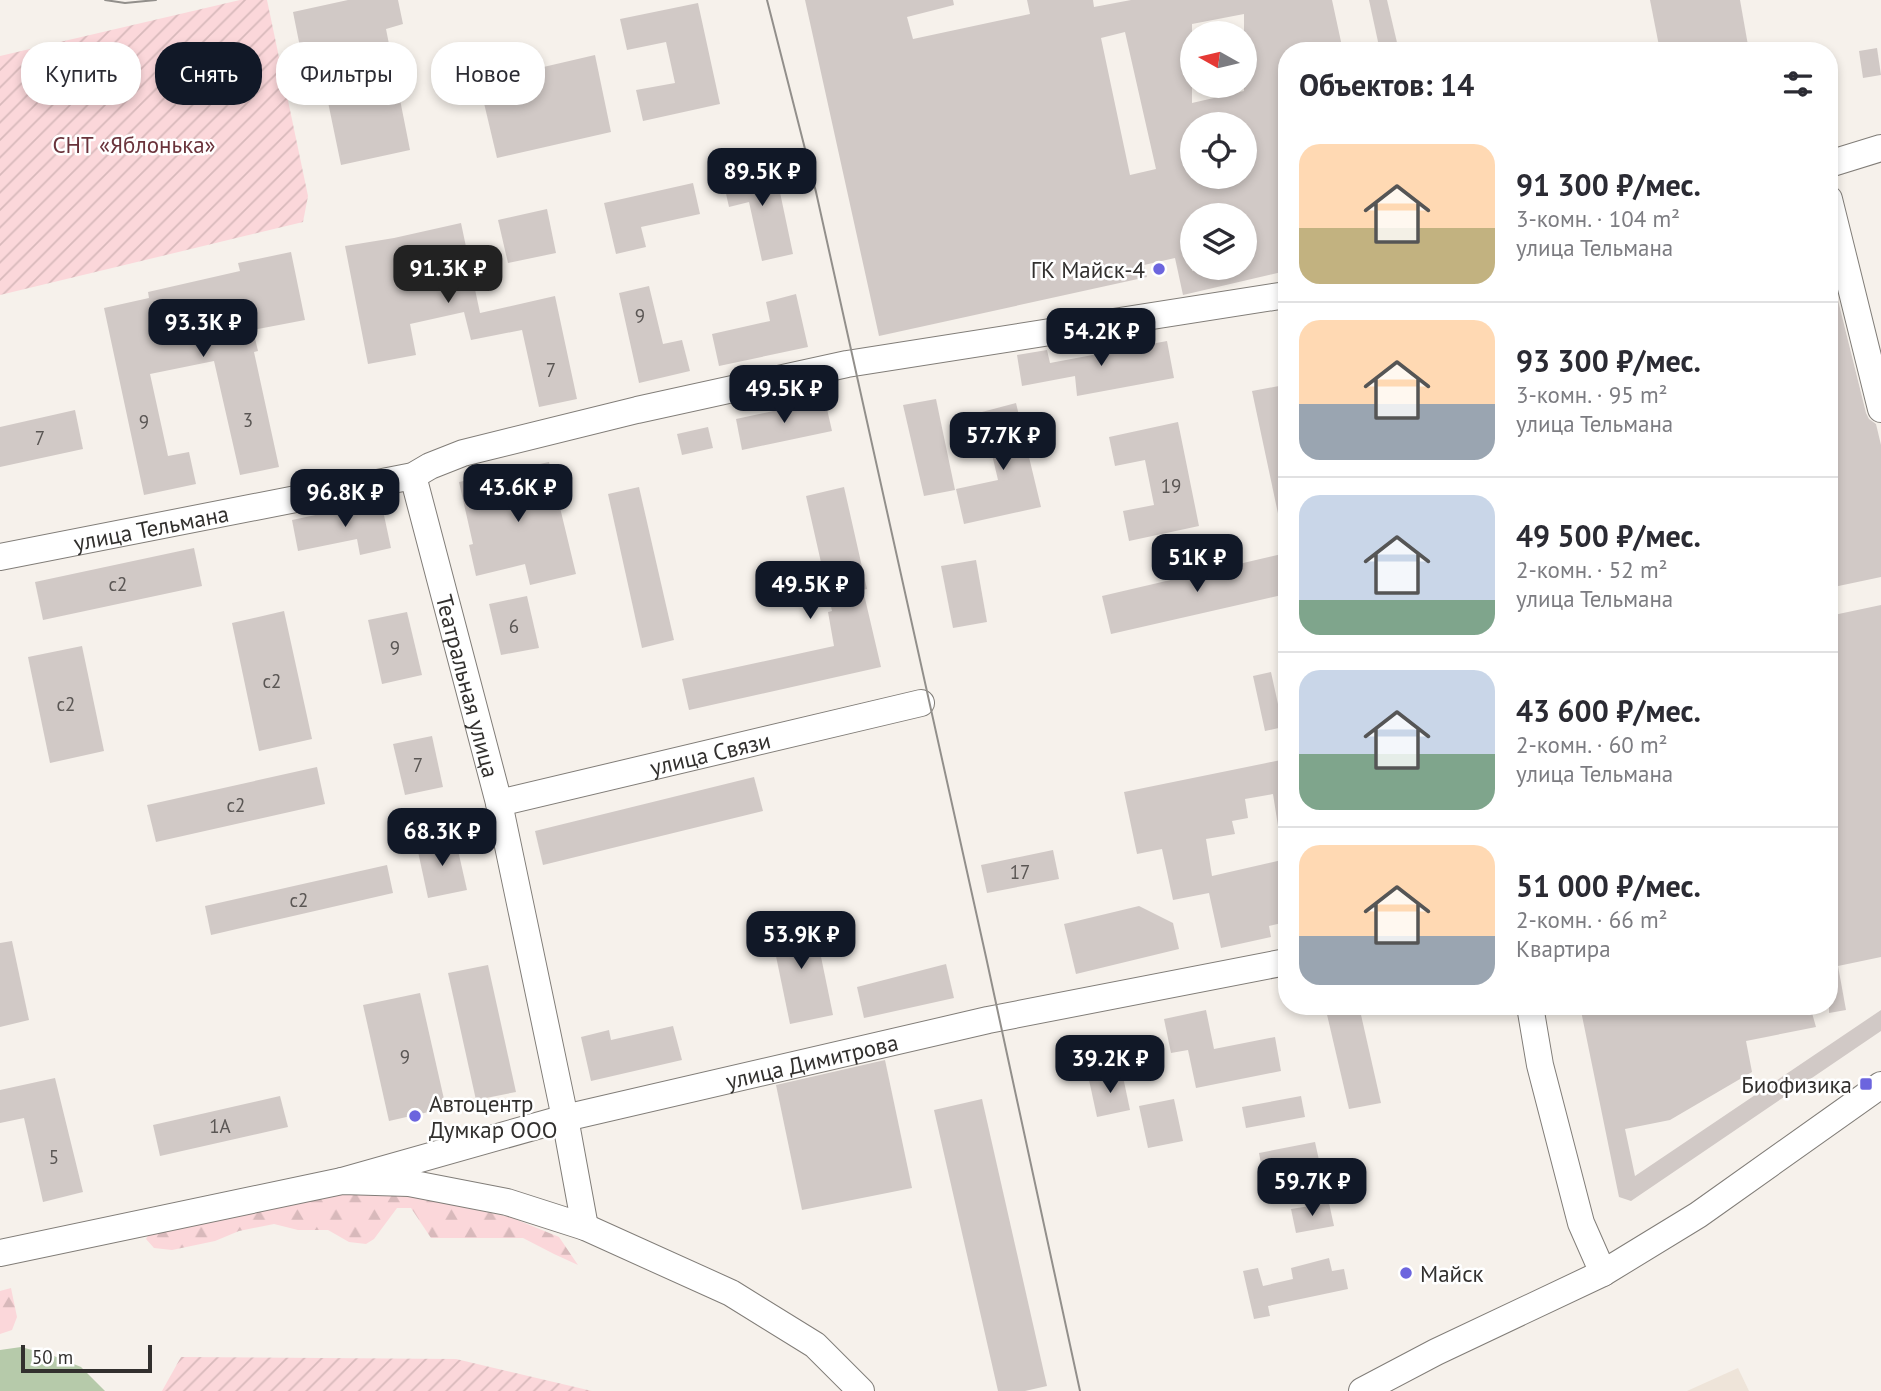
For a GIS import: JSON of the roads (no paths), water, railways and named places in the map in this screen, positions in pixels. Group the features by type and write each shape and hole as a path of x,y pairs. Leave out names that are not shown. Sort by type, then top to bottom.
{"street":[{"path":"1838,161 1881,149"},
{"path":"1838,235 1881,409"},
{"name":"улица Тельмана","path":"0,557 413,476 463,453 637,410 847,364 1278,296"},
{"name":"Театральная улица","path":"413,476 499,803 585,1227"},
{"name":"улица Связи","path":"499,803 921,703"},
{"name":"улица Димитрова","path":"342,1181 565,1118 988,1020 1278,964"},
{"path":"1532,1015 1540,1065 1581,1223 1603,1273"},
{"path":"1362,1391 1436,1352 1603,1273 1698,1216 1881,1085"},
{"path":"0,1253 342,1181 409,1184 507,1202 585,1227 731,1293 815,1345 861,1391"}],"tram line":[{"path":"105,0 125,3 156,0"},
{"path":"767,0 816,192 1080,1391"}],"place":[{"name":"ГК Майск-4","path":"1159,269"},
{"name":"Биофизика","path":"1866,1084"},
{"name":"Автоцентр Думкар ООО","path":"415,1116"},
{"name":"Майск","path":"1406,1273"}],"park label":[{"name":"СНТ «Яблонька»","path":"134,144"}]}
